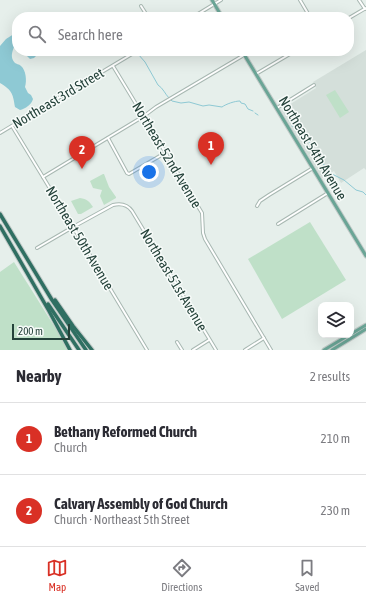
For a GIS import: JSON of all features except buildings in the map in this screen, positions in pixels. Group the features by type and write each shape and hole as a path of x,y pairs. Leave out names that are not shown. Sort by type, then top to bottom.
{"highway":[{"path":"0,210 12,234"},
{"path":"0,214 52,300 86,350"},
{"path":"0,227 70,350"},
{"path":"38,277 92,350"},
{"path":"32,281 80,350"}],"main road":[{"path":"212,0 219,12"},
{"name":"Northeast 54th Avenue","path":"245,56 366,256"},
{"path":"354,332 366,325"},
{"path":"332,350 366,329"},
{"path":"324,350 344,338"}],"street":[{"path":"201,12 221,0"},
{"path":"300,0 307,12"},
{"path":"354,15 365,9 359,0"},
{"path":"141,6 145,12"},
{"name":"Northeast 3rd Street","path":"0,133 129,56"},
{"path":"43,177 144,116 238,56"},
{"path":"256,74 287,56"},
{"name":"Northeast 52nd Avenue","path":"113,66 202,213 203,233 205,239 271,350"},
{"path":"277,108 314,85"},
{"name":"Northeast 50th Avenue","path":"12,126 147,350"},
{"path":"108,138 127,173 129,174 166,153"},
{"path":"257,206 260,201 313,168"},
{"path":"278,224 328,193"},
{"name":"Northeast 51st Avenue","path":"73,227 116,204 126,205 132,211 216,350"},
{"path":"37,248 73,227"},
{"path":"245,350 264,338"},
{"path":"193,350 210,340"},
{"path":"177,342 182,350"}],"shaded area":[{"path":"366,50 366,170 364,168 341,183 334,171 322,178 281,110 316,88 313,82"}],"green space":[{"path":"335,90 349,112 340,118 326,95"},
{"path":"103,174 116,197 104,205 100,196 102,190 93,188 90,181"},
{"path":"80,198 88,201 93,207 81,214 78,214 71,201"},
{"path":"310,222 346,280 282,319 248,259"},
{"path":"14,262 66,345 67,350 0,350 0,272"}],"water":[{"path":"12,35 13,61 23,68 26,79 25,87 33,99 28,106 20,110 15,107 13,96 9,90 0,83 0,46"},
{"path":"27,56 36,56 34,58 30,59"}],"waterway":[{"path":"140,56 145,62 158,85 169,98"},
{"path":"171,100 181,103 189,102 203,106 209,105 222,107 240,101 241,103 245,104 248,109 253,111"},
{"path":"292,126 294,126 301,136 309,141 319,159 332,174 344,180 356,190 363,192 366,195"}],"place":[{"name":"Bethany Reformed Church","path":"211,165"},
{"name":"Calvary Assembly of God Church","path":"82,169"}]}
